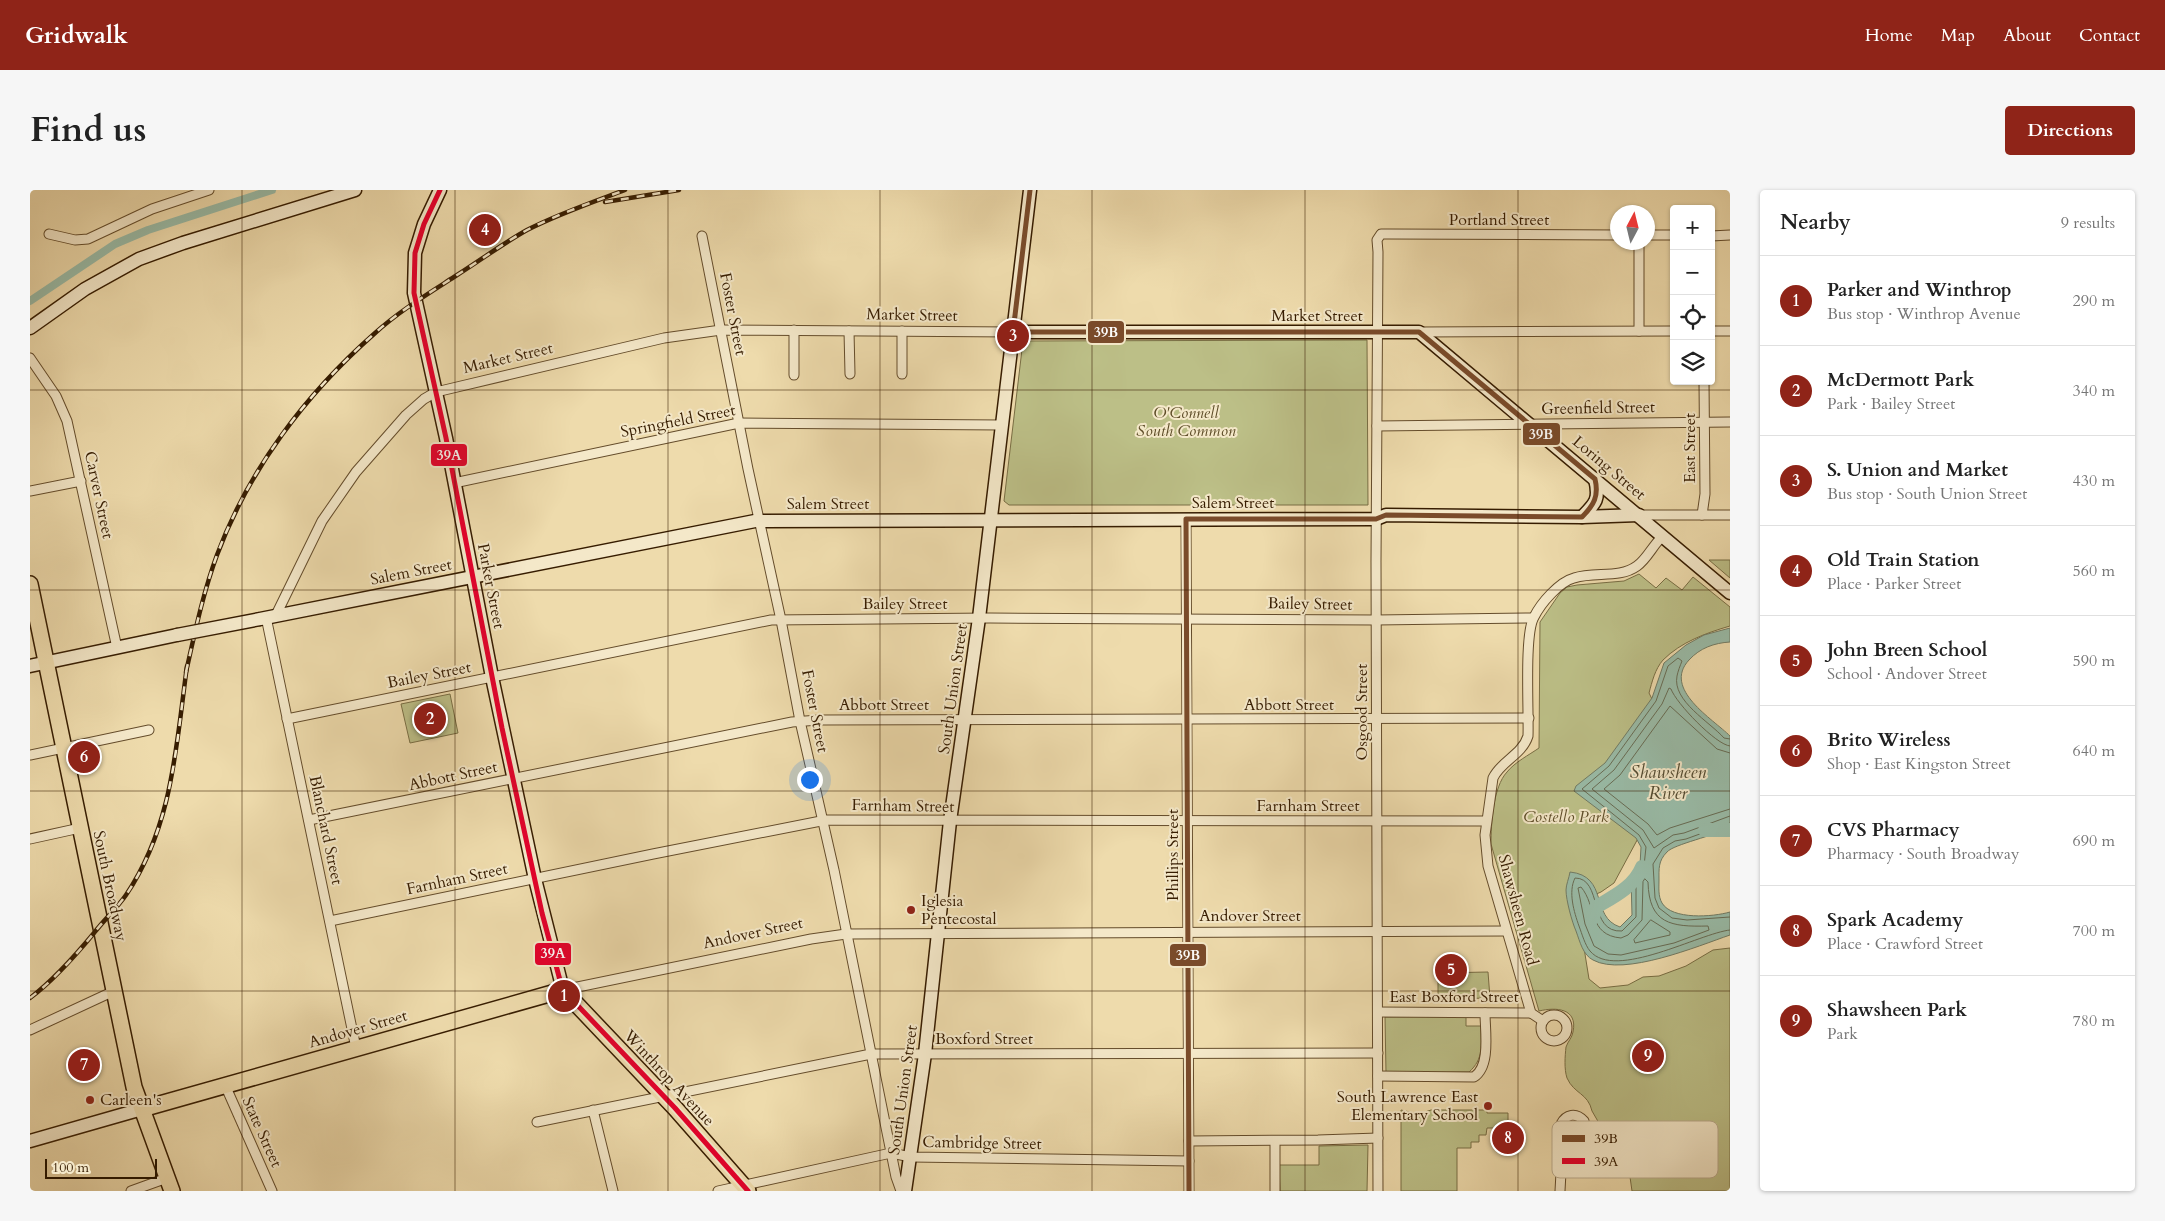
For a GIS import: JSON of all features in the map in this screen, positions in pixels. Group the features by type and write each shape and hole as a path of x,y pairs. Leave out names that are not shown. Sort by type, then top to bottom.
{"main road":[{"path":"30,328 85,289 139,260 183,243 356,190"},
{"name":"Parker Street","path":"440,190 422,230 413,266 414,292 436,392 534,879 563,990"},
{"name":"South Union Street","path":"905,1191 925,1054 940,933 950,821 966,721 1030,190"},
{"name":"Market Street","path":"1013,332 1420,332"},
{"name":"Loring Street","path":"1420,332 1640,515 1662,537 1730,593"},
{"path":"1582,517 1592,507 1598,496 1595,479"},
{"name":"Salem Street","path":"30,666 473,576 760,521 1376,519 1386,515 1582,517 1640,515"},
{"name":"South Broadway","path":"30,584 134,1088 169,1184"},
{"name":"Andover Street","path":"30,1140 563,990"},
{"name":"Winthrop Avenue","path":"563,990 664,1096 745,1188"}],"street":[{"path":"49,234 75,240 88,239 152,208 209,190"},
{"name":"Portland Street","path":"1381,234 1610,235"},
{"name":"Osgood Street","path":"1378,1191 1376,519 1377,240 1381,234"},
{"path":"1655,235 1670,235"},
{"path":"1715,236 1730,235"},
{"name":"Foster Street","path":"702,236 800,721 823,821 896,1177 901,1191"},
{"path":"1639,250 1639,331"},
{"name":"Market Street","path":"267,617 322,521 356,472 406,415 424,399 436,392 664,338 721,330 1013,332"},
{"path":"794,330 794,375"},
{"path":"849,331 850,374"},
{"path":"902,331 902,374"},
{"name":"Market Street","path":"1420,332 1670,331"},
{"path":"1715,331 1730,331"},
{"name":"Carver Street","path":"30,358 62,407 82,481 117,648"},
{"name":"East Street","path":"1702,515 1705,494 1704,385"},
{"name":"Greenfield Street","path":"1377,426 1730,422"},
{"name":"Springfield Street","path":"454,483 739,423 1001,426"},
{"path":"30,491 82,481"},
{"path":"1640,515 1730,515"},
{"name":"Phillips Street","path":"1186,519 1189,1191"},
{"path":"1533,618 1549,596 1565,581 1583,575 1614,574 1632,569 1640,565 1662,537"},
{"name":"Blanchard Street","path":"267,617 356,1048"},
{"name":"Bailey Street","path":"287,719 771,620 1187,618 1376,620 1533,618"},
{"name":"Shawsheen Road","path":"1531,1012 1488,866 1486,821 1492,778 1496,771 1526,743 1528,736 1529,657 1533,618"},
{"name":"Abbott Street","path":"309,820 800,721 1529,718"},
{"path":"30,754 149,730"},
{"name":"Farnham Street","path":"330,921 823,821 1486,821"},
{"path":"30,839 80,828"},
{"name":"Andover Street","path":"563,990 811,939 846,934 1188,934 1506,931"},
{"path":"30,1030 114,991"},
{"name":"East Boxford Street","path":"1378,1012 1531,1012"},
{"path":"1378,1076 1474,1077 1482,1070 1485,1058 1485,1012"},
{"path":"1531,1012 1543,1021"},
{"name":"Boxford Street","path":"537,1122 871,1054 1378,1053"},
{"name":"State Street","path":"225,1085 272,1191"},
{"path":"593,1110 613,1191"},
{"path":"1189,1141 1378,1138"},
{"path":"1275,1140 1275,1190"},
{"name":"Cambridge Street","path":"718,1191 745,1188 891,1153 910,1156 1189,1161"},
{"path":"1560,1191 1561,1178"},
{"path":"131,1191 169,1184"}],"green space":[{"name":"O'Connell South Common","path":"1367,340 1368,505 1009,505 1004,501 1023,341"},
{"path":"1709,560 1730,560 1730,578"},
{"name":"Costello Park","path":"1639,574 1656,588 1666,578 1682,590 1693,577 1730,607 1730,626 1703,635 1678,648 1663,660 1654,676 1649,693 1656,707 1642,831 1614,883 1601,892 1587,898 1580,923 1589,979 1600,988 1628,985 1643,977 1659,976 1686,966 1713,950 1730,948 1730,1191 1632,1191 1630,1178 1718,1178 1718,1121 1598,1121 1587,1100 1573,1087 1567,1078 1565,1067 1566,1047 1573,1032 1574,1024 1572,1018 1564,1011 1552,1009 1539,1011 1491,844 1494,806 1502,779 1514,765 1539,748 1540,622 1560,593 1567,587 1624,581"},
{"path":"450,694 458,733 410,743 401,704"},
{"path":"1488,972 1490,998 1438,999 1438,973"},
{"path":"1466,1016 1466,1026 1481,1026 1479,1057 1469,1072 1386,1073 1385,1017"},
{"path":"1401,1110 1419,1114 1431,1110 1487,1110 1487,1113 1508,1113 1508,1128 1487,1128 1486,1135 1479,1135 1479,1142 1471,1142 1471,1148 1457,1148 1457,1191 1401,1191"},
{"path":"1368,1145 1367,1191 1280,1191 1279,1165 1319,1165 1319,1146"}],"water":[{"name":"Shawsheen River","path":"1730,628 1730,642 1708,647 1698,652 1689,660 1682,671 1682,682 1693,702 1730,736 1730,827 1678,846 1667,852 1660,865 1659,889 1662,903 1674,912 1683,915 1704,916 1730,912 1730,935 1681,952 1642,962 1623,965 1606,964 1593,960 1582,948 1574,927 1566,890 1570,872 1582,875 1590,881 1605,915 1611,922 1620,927 1632,915 1631,878 1640,865 1641,847 1636,838 1574,791 1576,786 1605,763 1652,698 1664,663 1686,645 1704,635"}],"waterway":[{"path":"30,301 115,244 148,230 272,190"},
{"name":"Shawsheen River","path":"1705,830 1730,830"},
{"name":"Shawsheen River","path":"1593,918 1596,907 1628,886 1642,867"}],"railway":[{"path":"186,672 208,584 230,523 263,463 282,435 325,382 349,357 393,318 508,241 527,230 576,208 625,190"},
{"path":"605,202 679,190"},
{"path":"30,998 56,976 79,950 126,895 142,868 154,841 170,784 187,666"}],"transit line":[{"name":"39A","path":"440,190 424,224 415,253 414,293 446,438 502,728 542,913 561,984 563,990 675,1108 748,1191"},
{"name":"39B","path":"1030,190 1013,332 1419,332 1595,479 1596,485 1595,500 1582,517 1386,515 1376,519 1186,519 1189,1191"}],"place":[{"name":"Old Train Station","path":"485,230"},
{"name":"S. Union and Market","path":"1013,336"},
{"name":"McDermott Park","path":"430,719"},
{"name":"Brito Wireless","path":"84,757"},
{"name":"Iglesia Pentecostal","path":"911,910"},
{"name":"John Breen School","path":"1451,970"},
{"name":"Parker and Winthrop","path":"564,996"},
{"name":"Shawsheen Park","path":"1648,1056"},
{"name":"CVS Pharmacy","path":"84,1065"},
{"name":"Carleen's","path":"90,1100"},
{"name":"South Lawrence East Elementary School","path":"1488,1106"},
{"name":"Spark Academy","path":"1508,1138"}]}
